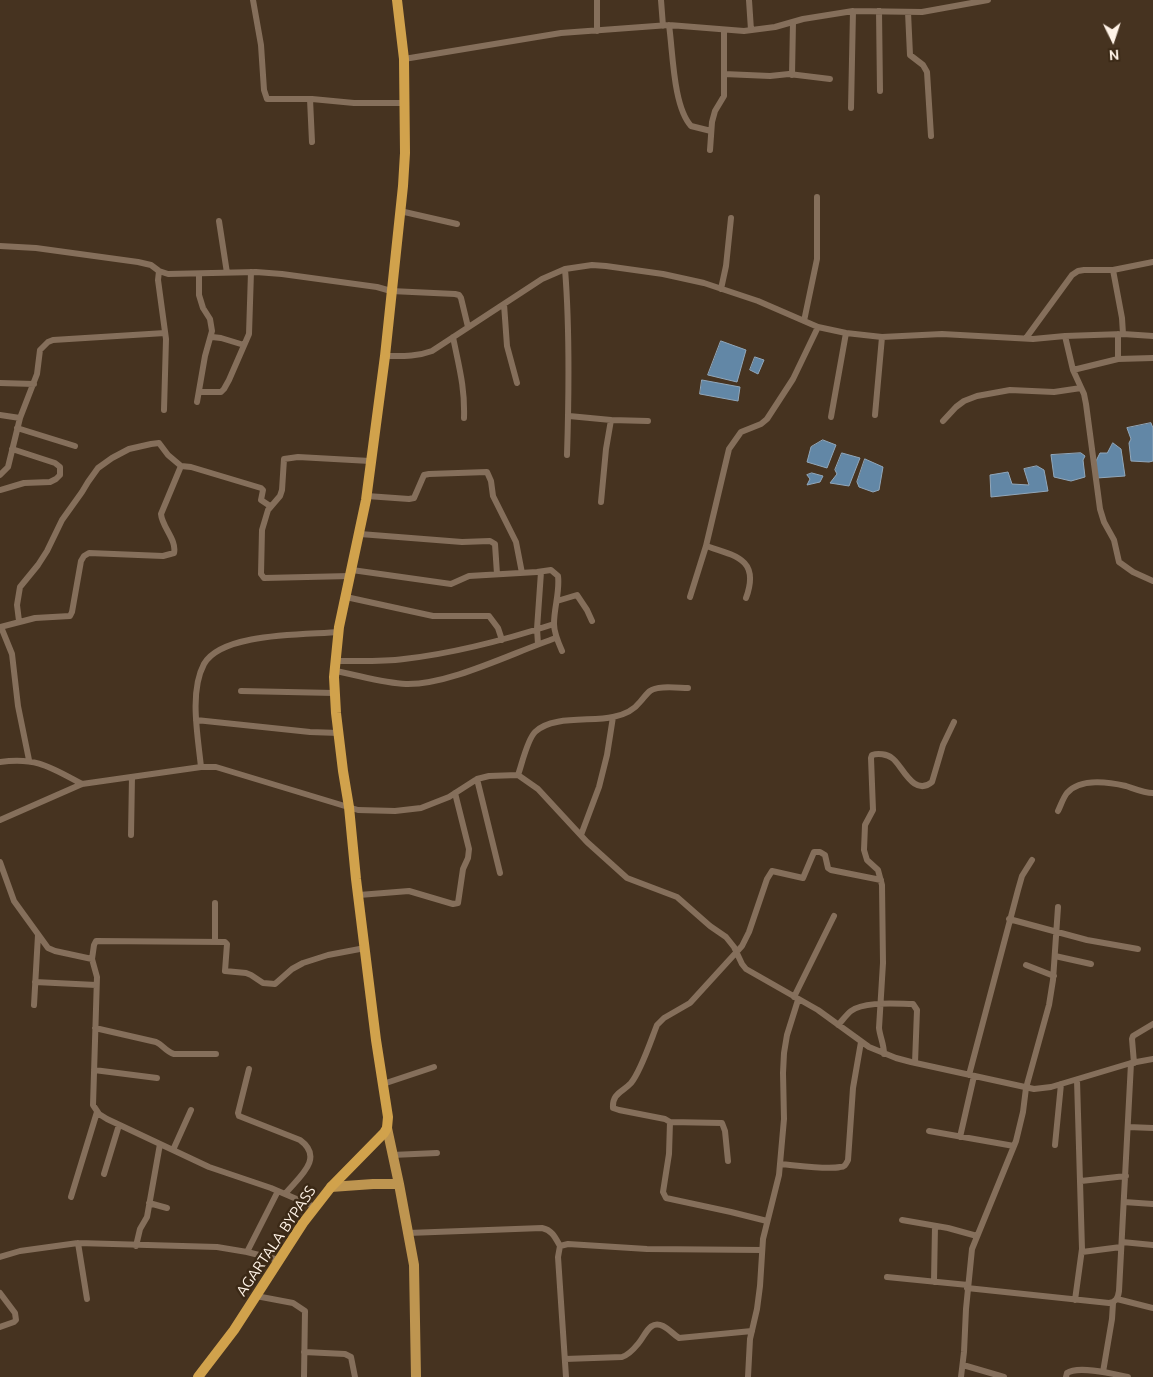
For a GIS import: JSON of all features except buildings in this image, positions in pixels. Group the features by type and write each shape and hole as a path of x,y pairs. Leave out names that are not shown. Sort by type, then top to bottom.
{"highway":[{"path":"387,1128 388,1117 334,693 339,632 360,534 366,496 385,356 400,211 405,153 405,103 404,59 397,0"},
{"name":"AGARTALA BYPASS","path":"198,1377 234,1330 314,1207 331,1187 379,1139 387,1128"}],"main road":[{"path":"387,1128 414,1265 416,1377"},
{"path":"331,1187 399,1184"}],"street":[{"path":"252,0 261,45 265,96 267,99 405,103"},
{"path":"597,0 597,31"},
{"path":"662,0 682,112 691,126 711,131"},
{"path":"749,0 751,30"},
{"path":"404,59 561,34 666,26 751,30 776,27 853,11 922,12 988,0"},
{"path":"852,108 853,11"},
{"path":"879,11 880,91"},
{"path":"908,12 910,55 923,65 926,72 931,136"},
{"path":"792,75 793,22"},
{"path":"710,150 715,111 724,96 724,30"},
{"path":"724,74 792,75 830,79"},
{"path":"310,99 312,142"},
{"path":"804,320 817,259 817,197"},
{"path":"400,211 457,224"},
{"path":"721,289 732,218"},
{"path":"219,221 227,273"},
{"path":"0,246 36,248 138,262 151,265 159,271 168,274 251,272 282,274 392,290 459,295 468,327"},
{"path":"1026,338 1072,276 1078,271 1113,270 1153,262"},
{"path":"385,356 422,355 432,351 542,280 565,269 592,266 606,266 663,274 704,283 758,300 818,327 846,333 882,337 942,334 1026,338 1121,334 1153,336"},
{"path":"565,269 568,312 569,416 567,455"},
{"path":"1113,270 1122,318 1118,359"},
{"path":"159,271 158,280 165,333 164,410"},
{"path":"198,392 215,392 224,389 249,334 251,272"},
{"path":"197,402 206,356 212,337 210,319 203,308 199,296 199,274"},
{"path":"504,304 507,346 517,383"},
{"path":"690,597 706,546 729,449 741,432 767,420 793,379 818,327"},
{"path":"0,475 8,467 20,418 34,384 40,350 48,342 53,340 165,333"},
{"path":"831,416 846,333"},
{"path":"1066,336 1073,370 1082,388 1086,404 1100,509 1104,522 1114,540 1116,556 1119,562 1126,567 1153,581"},
{"path":"212,337 244,345"},
{"path":"452,337 464,389 464,418"},
{"path":"875,415 882,337"},
{"path":"1073,370 1118,359 1153,358"},
{"path":"0,383 34,384"},
{"path":"943,420 964,401 976,396 1010,390 1054,392 1082,388"},
{"path":"0,415 20,418"},
{"path":"569,416 648,421"},
{"path":"601,502 611,420"},
{"path":"17,428 75,446"},
{"path":"19,621 17,605 20,587 48,551 62,520 98,468 129,449 159,443 168,455 181,466 191,467 261,488 263,490 261,500 270,506"},
{"path":"0,490 24,483 50,482 60,475 60,467 55,463 12,449"},
{"path":"370,461 298,457 284,459 282,490 280,496 270,506 266,516 261,543 262,577 281,578 351,573 455,584 469,576 551,570 558,576 559,584 554,624 556,638 562,650"},
{"path":"29,760 18,706 12,654 1,627 35,618 70,616 81,561 89,553 163,556 174,553 175,549 161,520 161,514 181,466"},
{"path":"366,496 409,500 414,498 422,478 429,474 487,472 491,481 493,496 516,542 522,573"},
{"path":"360,534 462,542 490,541 495,544 497,574"},
{"path":"706,546 735,556 746,565 751,578 746,598"},
{"path":"538,644 536,629 541,572"},
{"path":"557,601 577,595 592,622"},
{"path":"346,597 434,616 489,616 498,628 502,640"},
{"path":"335,666 446,653 502,640 554,624"},
{"path":"201,767 196,720 196,697 204,663 213,653 240,641 339,632"},
{"path":"335,666 406,684 427,683 466,671 556,638"},
{"path":"518,775 530,738 534,732 542,727 556,722 613,717 630,711 638,705 650,690 656,688 688,688"},
{"path":"241,691 334,693"},
{"path":"581,835 599,787 607,755 613,717"},
{"path":"196,720 310,732 338,733"},
{"path":"884,1054 884,1046 880,1036 882,880 878,870 871,866 864,856 865,824 873,810 871,758 877,754 894,758 910,780 924,786 929,785 932,782 943,745 954,722"},
{"path":"0,762 29,760 45,765 82,784"},
{"path":"0,820 82,784 201,767 216,767 366,811 409,810 434,803 455,793 477,779 489,776 518,775 538,789 605,860 627,878 677,897 696,915 726,937 746,969 818,1010 860,1042 884,1054 1026,1088 1040,1089 1153,1059"},
{"path":"132,777 132,835"},
{"path":"477,779 500,873"},
{"path":"1058,811 1067,794 1074,787 1085,783 1102,782 1116,784 1153,793"},
{"path":"359,895 409,891 453,904 458,902 463,869 468,858 469,849 455,793"},
{"path":"728,1161 725,1131 722,1123 670,1122 666,1119 619,1110 614,1108 613,1101 618,1093 631,1083 657,1025 664,1018 690,1004 742,946 749,932 767,879 772,871 803,878 810,857 814,852 820,852 825,855 828,868 831,870 882,880"},
{"path":"960,1137 972,1075 1010,919 1022,876 1032,860"},
{"path":"0,862 14,901 48,948 55,952 92,959"},
{"path":"215,903 215,942"},
{"path":"961,1377 971,1255 1014,1146 1023,1112 1026,1088 1049,1005 1054,976 1058,907"},
{"path":"748,1377 752,1332 760,1286 763,1239 779,1175 784,1119 782,1073 787,1035 796,998 834,916"},
{"path":"1010,919 1094,942 1138,949"},
{"path":"34,1005 38,935"},
{"path":"314,1207 278,1191 209,1167 106,1119 97,1112 93,1105 97,977 92,959 94,946 96,941 225,942 227,944 225,971 251,975 263,984 275,984 292,969 315,958 365,948"},
{"path":"1055,956 1091,964"},
{"path":"1026,965 1054,976"},
{"path":"35,982 96,985"},
{"path":"838,1025 851,1011 857,1008 881,1004 913,1004 916,1006 915,1062"},
{"path":"1103,1372 1115,1301 1119,1291 1133,1036 1153,1024"},
{"path":"95,1028 156,1042 163,1045 169,1053 216,1054"},
{"path":"780,1164 836,1167 846,1165 848,1160 853,1088 860,1042"},
{"path":"383,1084 434,1067"},
{"path":"248,1069 238,1113 239,1116 300,1140 307,1145 310,1151 312,1159 309,1166 285,1194"},
{"path":"94,1070 157,1078"},
{"path":"1075,1300 1082,1252 1077,1080"},
{"path":"1055,1145 1061,1084"},
{"path":"173,1150 190,1110"},
{"path":"71,1197 97,1112"},
{"path":"670,1122 669,1154 663,1192 666,1198 768,1221"},
{"path":"104,1174 119,1125"},
{"path":"1128,1127 1153,1128"},
{"path":"929,1131 1014,1146"},
{"path":"136,1246 140,1229 147,1218 160,1144"},
{"path":"392,1155 437,1153"},
{"path":"1081,1180 1126,1176"},
{"path":"247,1252 278,1191"},
{"path":"1124,1202 1153,1204"},
{"path":"149,1203 167,1208"},
{"path":"902,1220 977,1236"},
{"path":"934,1282 935,1226"},
{"path":"408,1233 549,1229 560,1246 558,1257 566,1377"},
{"path":"0,1257 20,1251 78,1243 217,1247 278,1260"},
{"path":"78,1243 87,1299"},
{"path":"560,1246 568,1244 647,1249 762,1250"},
{"path":"1082,1252 1122,1244 1153,1245"},
{"path":"886,1277 1075,1300 1115,1301 1153,1308"},
{"path":"0,1293 16,1317 14,1322 0,1327"},
{"path":"256,1296 293,1303 305,1311 304,1377"},
{"path":"565,1359 622,1357 627,1355 638,1344 650,1327 655,1324 662,1325 679,1338 752,1332"},
{"path":"304,1352 345,1354 351,1357 355,1377"},
{"path":"962,1365 1004,1377"},
{"path":"1066,1377 1067,1373 1074,1370 1103,1372 1128,1377"}],"water":[{"path":"721,341 746,350 737,382 708,375"},
{"path":"755,357 764,360 758,374 750,370"},
{"path":"702,380 740,387 738,401 700,394"},
{"path":"1151,423 1153,428 1153,461 1131,461 1129,443 1131,439 1127,428"},
{"path":"823,440 836,445 827,468 807,462 811,447"},
{"path":"1113,443 1121,449 1125,476 1097,478 1095,463 1100,453 1107,453"},
{"path":"842,453 860,458 849,486 830,483 837,474 835,470"},
{"path":"1081,453 1085,456 1083,460 1085,477 1071,481 1054,477 1051,455"},
{"path":"865,459 883,467 879,490 873,492 859,487 857,482"},
{"path":"1037,466 1044,470 1048,491 991,497 990,475 1008,472 1012,484 1029,485 1024,469"},
{"path":"812,473 823,476 820,482 807,485 810,479 807,475"}]}
